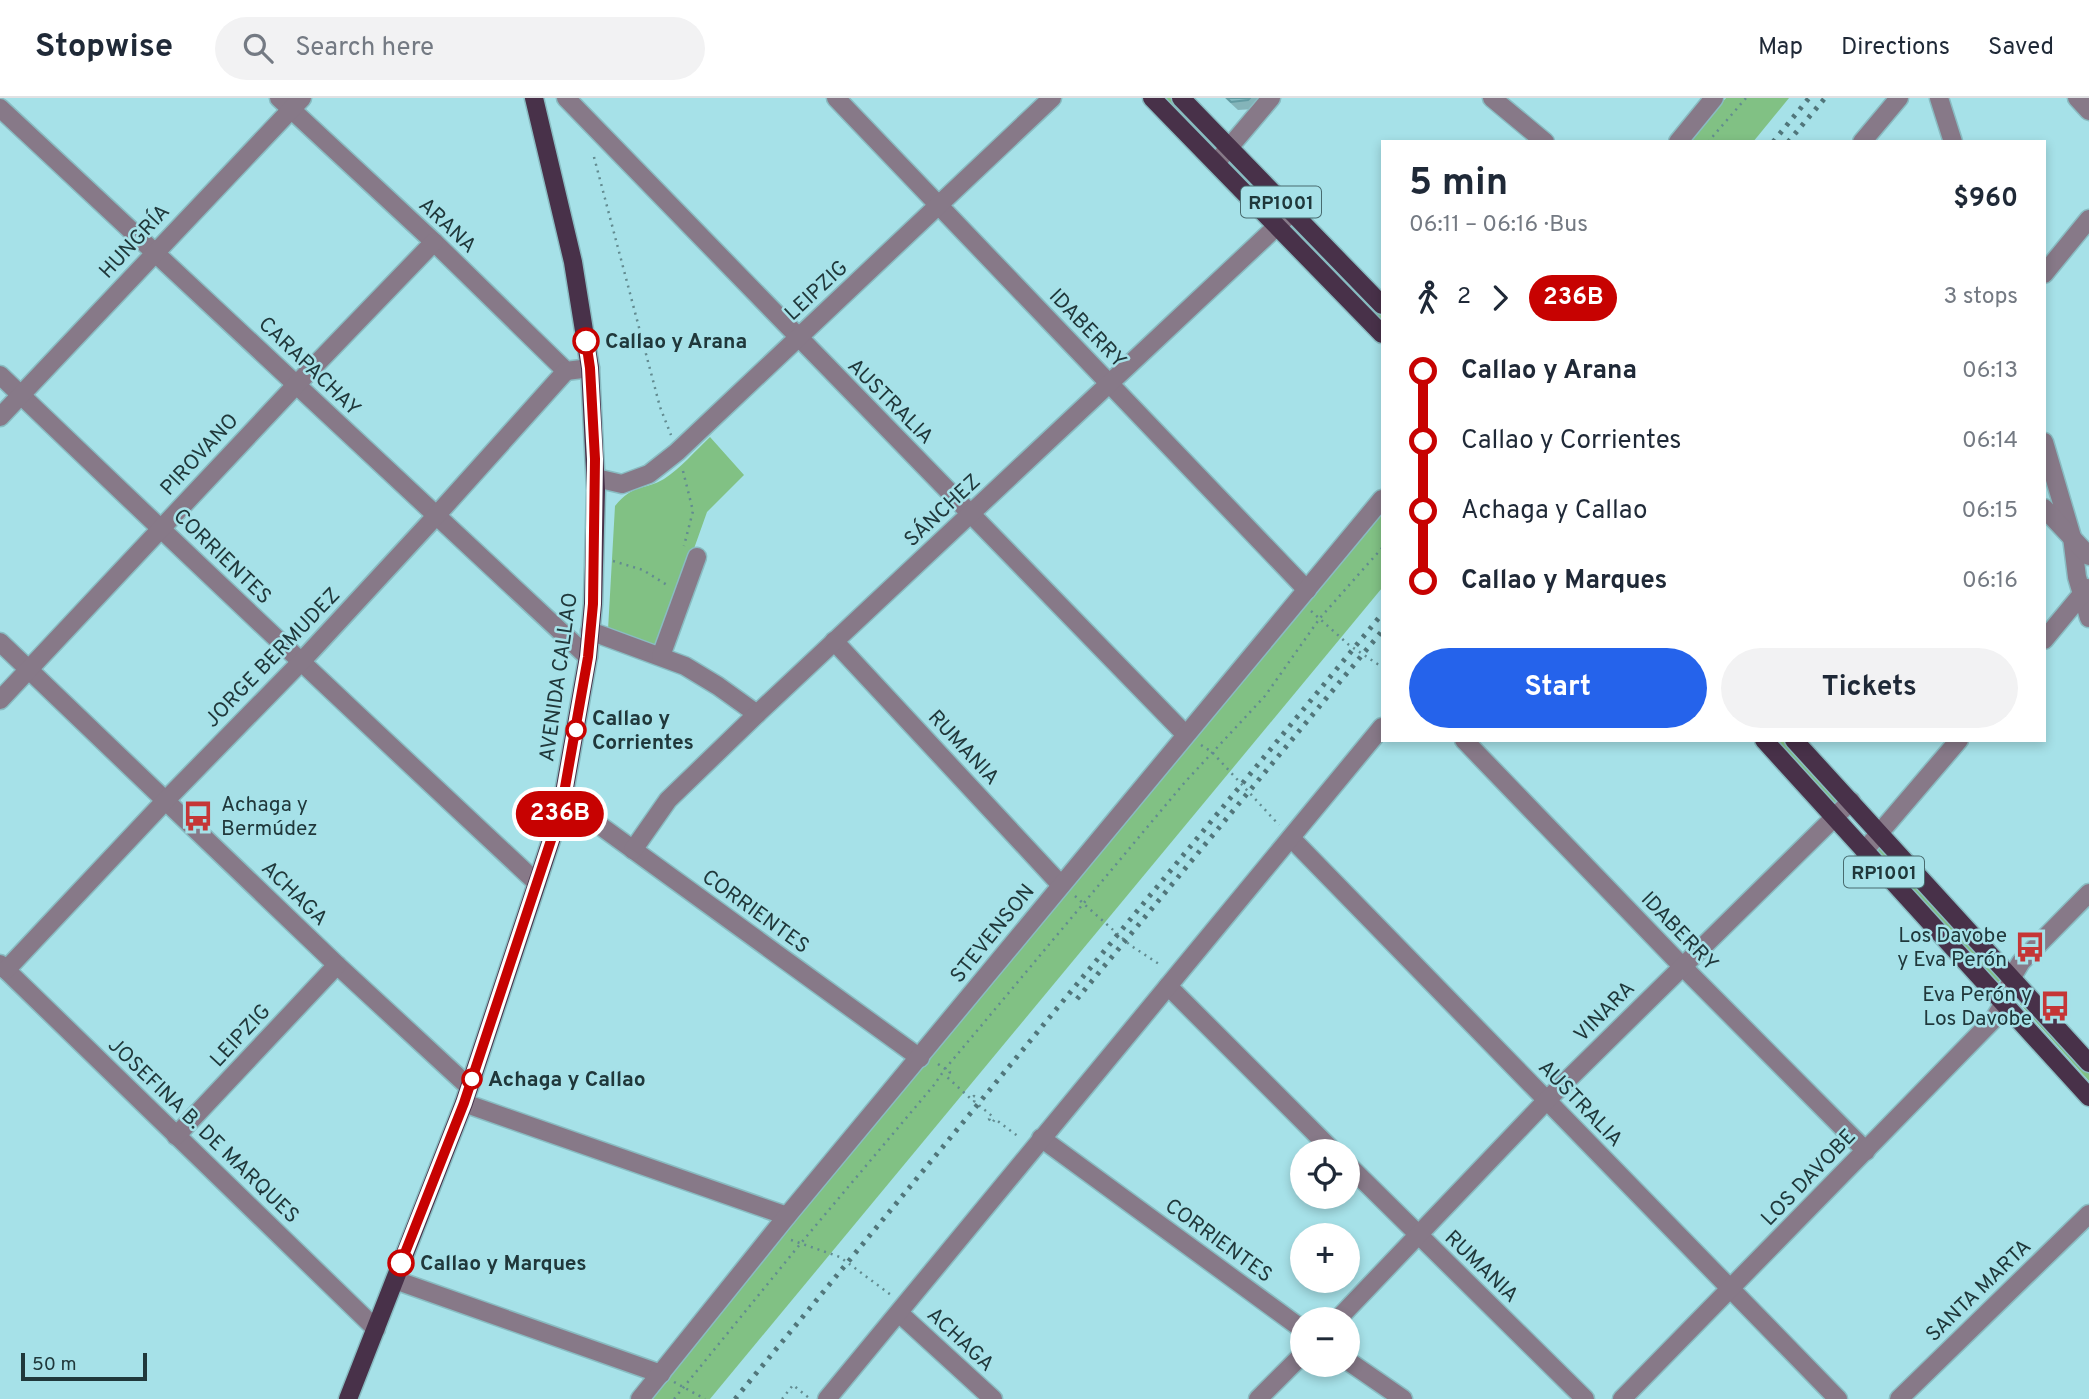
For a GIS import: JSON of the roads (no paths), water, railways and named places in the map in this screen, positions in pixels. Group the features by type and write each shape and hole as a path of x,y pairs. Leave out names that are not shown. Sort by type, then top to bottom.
{"main road":[{"name":"AVENIDA CALLAO","path":"348,1399 467,1095 561,810 588,657 596,478 590,368 573,262 534,98"},
{"name":"RP1001","path":"1152,98 1381,333"},
{"name":"RP1001","path":"1181,98 1381,304"},
{"name":"RP1001","path":"1765,742 2089,1097"},
{"name":"RP1001","path":"1796,742 2089,1063"}],"street":[{"name":"AUSTRALIA","path":"566,98 1185,734"},
{"name":"IDABERRY","path":"836,98 1110,384 1303,595"},
{"name":"LEIPZIG","path":"596,478 622,484 649,474 677,452 1052,98"},
{"path":"1216,163 1271,98"},
{"path":"1492,98 1543,140"},
{"path":"1680,140 1714,98"},
{"path":"1864,140 1899,98"},
{"path":"1939,98 1952,140"},
{"path":"2077,98 2089,111"},
{"name":"ARANA","path":"290,102 566,370"},
{"name":"HUNGRÍA","path":"0,417 290,102"},
{"name":"CARAPACHAY","path":"0,108 588,657"},
{"name":"SÁNCHEZ","path":"633,850 668,800 1291,213"},
{"path":"2046,272 2089,219"},
{"name":"PIROVANO","path":"0,700 434,242"},
{"path":"566,370 590,368"},
{"name":"JORGE BERMUDEZ","path":"3,967 300,663 566,370"},
{"name":"CORRIENTES","path":"0,375 162,527 300,663 537,883"},
{"path":"2046,449 2072,537 2089,618"},
{"name":"STEVENSON","path":"640,1399 787,1216 1381,500"},
{"path":"2046,510 2089,556"},
{"path":"661,656 690,553"},
{"path":"2046,638 2085,590"},
{"path":"590,631 685,666 718,685 757,714"},
{"name":"RUMANIA","path":"834,641 1061,885"},
{"name":"ACHAGA","path":"0,642 337,965 467,1095 787,1216"},
{"path":"827,1399 1381,728"},
{"name":"IDABERRY","path":"1466,742 1682,966 1866,1151"},
{"path":"1864,851 1957,742"},
{"name":"VINARA","path":"1349,1307 1547,1100 1851,801"},
{"name":"CORRIENTES","path":"561,810 584,814 920,1058"},
{"name":"AUSTRALIA","path":"1291,838 1838,1399"},
{"path":"2012,977 2021,962 2089,893"},
{"name":"LEIPZIG","path":"176,1136 337,965"},
{"name":"JOSEFINA B. DE MARQUES","path":"3,967 376,1329"},
{"name":"LOS DAVOBE","path":"1622,1399 1994,1019 2004,1003 2012,977"},
{"path":"1172,981 1322,1139"},
{"name":"CORRIENTES","path":"1037,1143 1290,1321"},
{"name":"RUMANIA","path":"1360,1178 1586,1399"},
{"name":"SANTA MARTA","path":"1899,1399 2089,1214"},
{"path":"395,1280 661,1374"},
{"name":"ACHAGA","path":"902,1309 993,1399"},
{"path":"1258,1399 1290,1367"},
{"path":"1360,1369 1403,1399"}],"railway":[{"path":"1775,140 1809,98"},
{"path":"1790,140 1825,98"},
{"path":"735,1399 1381,615"},
{"path":"1077,999 1381,632"}],"place":[{"name":"Callao y Arana","path":"586,341"},
{"name":"Callao y Corrientes","path":"576,730"},
{"name":"Achaga y Bermúdez","path":"198,816"},
{"name":"Los Davobe y Eva Perón","path":"2030,947"},
{"name":"Eva Perón y Los Davobe","path":"2055,1006"},
{"name":"Achaga y Callao","path":"472,1079"},
{"name":"Callao y Marques","path":"401,1263"}]}
